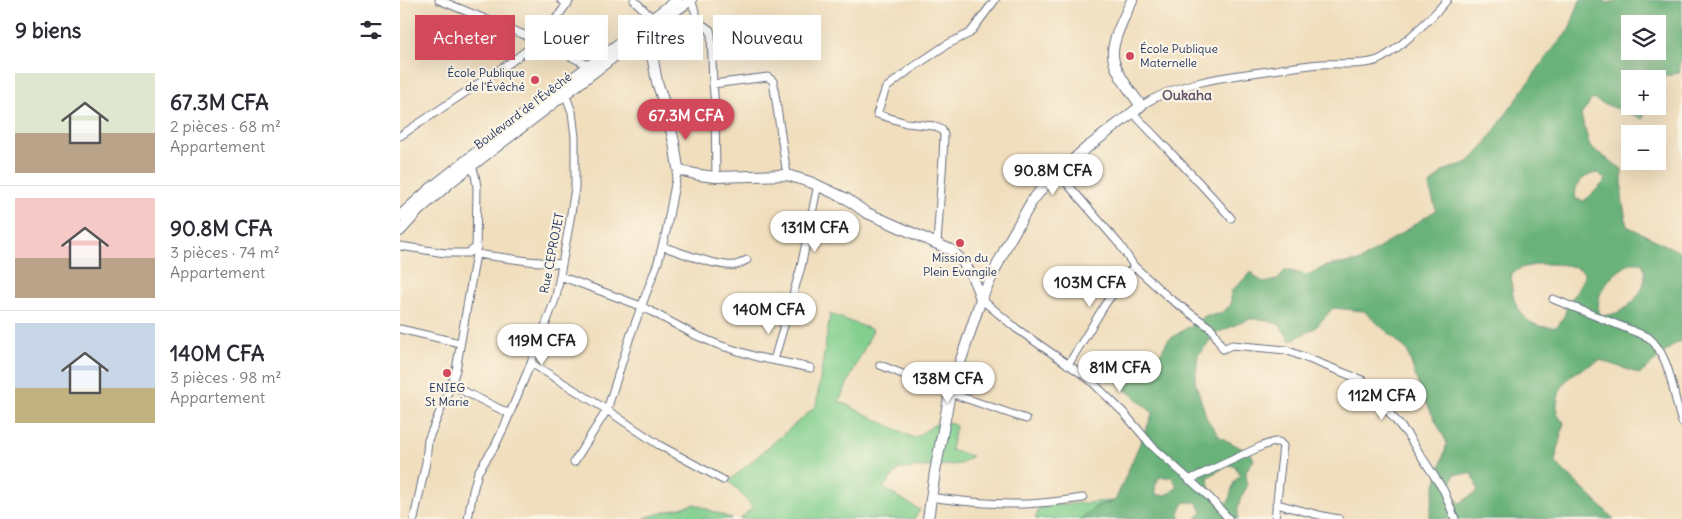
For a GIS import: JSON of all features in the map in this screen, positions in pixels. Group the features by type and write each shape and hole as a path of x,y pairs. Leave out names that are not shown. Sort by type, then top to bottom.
{"street":[{"path":"439,0 525,35"},
{"path":"634,0 649,15"},
{"name":"Boulevard de l'Évêché","path":"661,15 676,0"},
{"path":"691,0 699,22 710,30 711,34 712,84 715,104 716,176"},
{"name":"Boulevard de l'Évêché","path":"665,15 691,0"},
{"path":"937,243 943,158 944,135 942,130 934,126 906,123 877,114 886,88 946,45 970,33 995,0"},
{"path":"1132,0 1122,22 1113,55 1116,65 1136,109 1175,158 1199,181 1231,218"},
{"path":"928,519 930,497 950,394 981,299 1008,243 1032,201 1046,184 1084,150 1136,109 1160,96 1207,80 1335,63 1363,63 1379,59 1416,30 1447,0"},
{"path":"557,15 566,1"},
{"name":"Boulevard de l'Évêché","path":"401,215 450,173 530,110 564,91 590,66 618,47"},
{"name":"Boulevard de l'Évêché","path":"400,230 431,199 618,49"},
{"path":"400,136 525,52"},
{"path":"578,60 590,66"},
{"path":"574,462 607,410 662,246 678,168 653,60"},
{"path":"712,84 771,78 774,86 787,175"},
{"name":"Rue CEPROJET","path":"468,519 478,472 495,446 532,363 553,305 560,276 575,188 575,137 572,112 564,91"},
{"path":"414,519 426,462 428,440 456,370 476,251 477,187 472,166"},
{"path":"678,168 699,175 787,175 818,184 847,199 865,212 951,250 963,260 981,299 1017,329 1088,379 1114,402 1152,446 1209,497 1229,519"},
{"path":"1058,173 1120,245 1134,266 1168,297 1212,329 1223,349 1232,345 1286,350 1362,380 1406,434 1439,483 1455,519"},
{"path":"774,360 801,267 818,184"},
{"path":"400,246 445,253 476,251 562,264"},
{"path":"662,246 731,265 747,260"},
{"path":"1068,365 1106,302 1134,266"},
{"path":"560,276 642,306 719,346 811,368"},
{"path":"1553,298 1648,337 1656,344 1668,370 1682,422"},
{"path":"400,329 460,343"},
{"path":"532,363 659,445 723,480"},
{"path":"880,364 950,394 1026,419"},
{"path":"451,385 510,414"},
{"path":"1190,480 1262,446 1280,442 1284,446 1284,452 1279,477 1275,519"},
{"path":"930,497 963,502 1014,504 1083,498"},
{"path":"1276,504 1304,510 1317,516 1339,519"}],"green space":[{"path":"1580,0 1603,0 1608,3 1618,0 1682,0 1682,58 1679,65 1680,72 1666,76 1666,70 1621,70 1621,110 1592,99 1581,115 1590,147 1622,170 1622,197 1627,226 1682,253 1682,341 1675,344 1640,374 1600,360 1571,376 1559,394 1557,412 1560,419 1564,422 1555,462 1614,519 1429,519 1434,489 1447,443 1418,384 1407,350 1364,311 1333,308 1314,329 1290,341 1280,325 1262,319 1249,319 1217,333 1198,355 1195,381 1207,419 1220,437 1251,453 1254,460 1246,471 1247,487 1241,497 1238,519 1195,519 1202,512 1197,502 1185,502 1179,512 1181,519 1081,519 1095,507 1115,501 1153,413 1112,378 1150,371 1168,340 1207,315 1220,314 1231,305 1231,291 1252,272 1255,277 1265,283 1279,279 1285,270 1307,275 1326,266 1360,261 1436,210 1429,186 1443,171 1468,162 1480,151 1547,56 1569,30","holes":["1598,173 1606,180 1584,201 1576,199 1576,189 1580,181","1630,263 1642,263 1645,274 1641,290 1631,304 1624,309 1609,315 1601,315 1598,305 1603,288 1610,279","1539,264 1556,264 1574,267 1584,272 1584,277 1576,293 1567,304 1565,314 1558,326 1546,327 1537,325 1529,321 1518,308 1514,300 1511,282 1512,273 1521,268","1228,465 1235,466 1240,475 1234,482 1228,503 1210,494 1208,477","1455,474 1473,474 1478,491 1460,503 1448,490","1160,477 1172,477 1177,486 1169,494 1157,495 1155,488"]},
{"path":"1633,115 1644,115 1643,119"},
{"path":"830,314 873,330 839,401 914,438 942,420 956,426 951,450 972,456 961,464 899,469 883,488 920,510 914,519 740,519 753,507 729,481 816,406"},
{"path":"1114,501 1095,507 1081,519 1035,519 1040,506"},
{"path":"695,504 732,519 644,519 647,517"}],"place":[{"name":"École Publique Maternelle","path":"1130,56"},
{"name":"École Publique de l'Évêché","path":"535,80"},
{"name":"Mission du Plein Evangile","path":"960,243"},
{"name":"ENIEG St Marie","path":"447,373"}],"district":[{"name":"Oukaha","path":"1187,95"}]}
